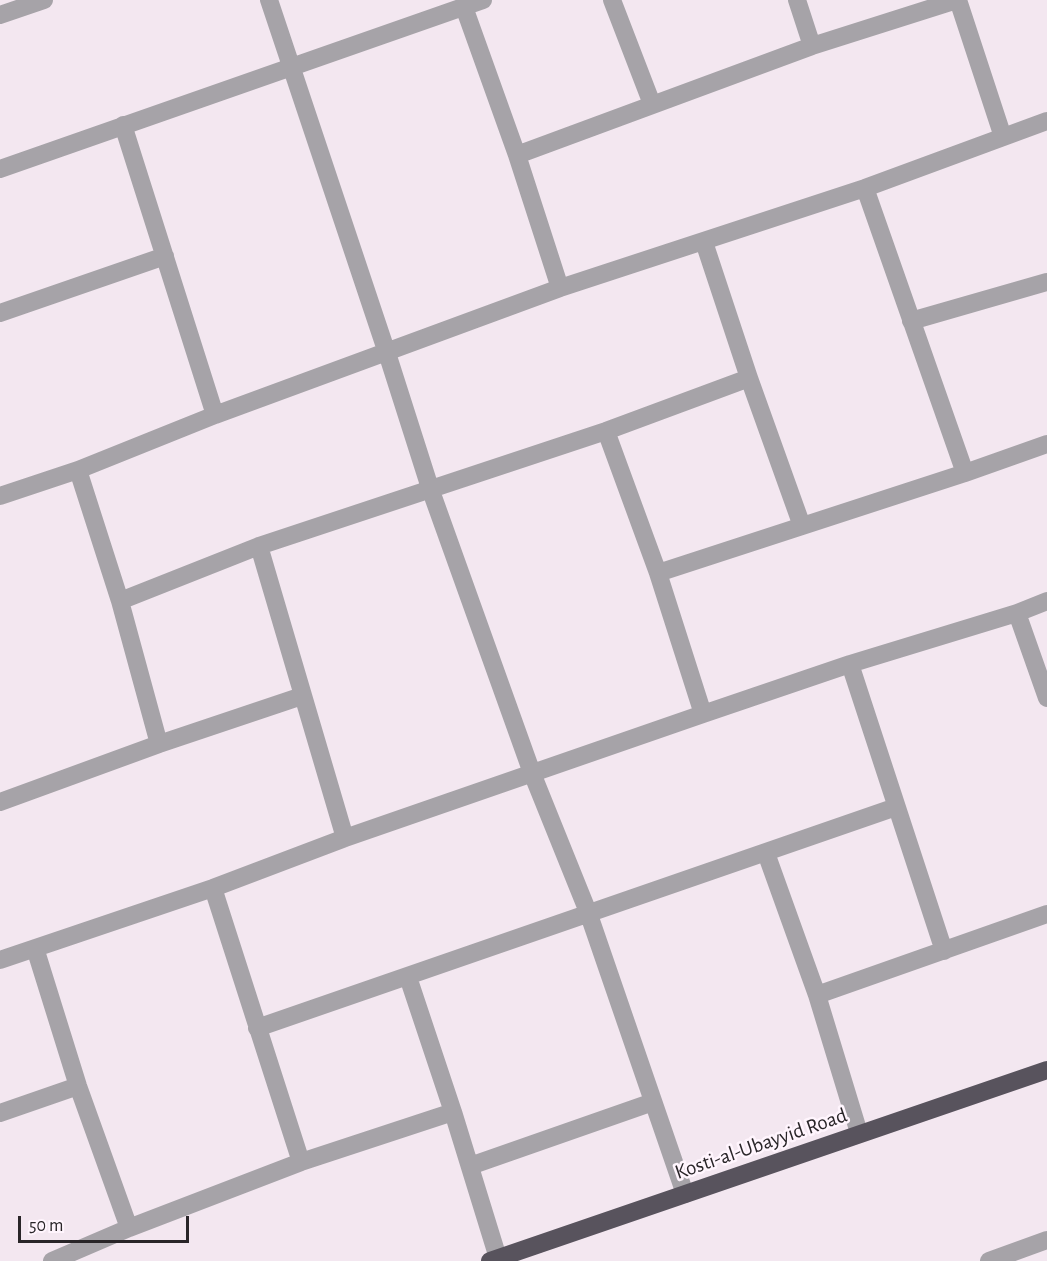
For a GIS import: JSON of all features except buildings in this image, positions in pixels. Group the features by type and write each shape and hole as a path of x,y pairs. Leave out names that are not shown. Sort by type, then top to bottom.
{"highway":[{"name":"Kosti-al-Ubayyid Road","path":"494,1260 1047,1070"}],"street":[{"path":"0,15 44,0"},
{"path":"269,0 431,490 532,773 588,912 685,1194"},
{"path":"0,169 483,0"},
{"path":"612,0 652,104"},
{"path":"797,0 812,46"},
{"path":"517,155 812,46 958,0 1003,137"},
{"path":"464,6 517,155 560,288"},
{"path":"0,496 78,470 215,415 560,288 865,188 1047,122"},
{"path":"123,125 215,415"},
{"path":"865,188 965,473"},
{"path":"704,242 749,378 802,526"},
{"path":"1,308 165,256"},
{"path":"911,321 1047,282"},
{"path":"120,601 259,546 606,431 749,378"},
{"path":"606,431 658,573 703,714"},
{"path":"658,573 1047,444"},
{"path":"78,470 120,601 159,744"},
{"path":"259,546 345,837"},
{"path":"0,960 213,888 345,837 703,714 850,664 1017,613 1047,601"},
{"path":"1017,613 1047,698"},
{"path":"850,664 944,951"},
{"path":"0,802 159,744 302,696"},
{"path":"257,1028 897,807"},
{"path":"766,853 817,995 859,1133"},
{"path":"213,888 301,1162"},
{"path":"817,995 1047,914"},
{"path":"35,948 78,1086 129,1228"},
{"path":"408,976 470,1166 494,1260"},
{"path":"0,1113 78,1086"},
{"path":"470,1166 653,1102"},
{"path":"52,1261 129,1228 301,1162 453,1112"},
{"path":"989,1261 1047,1240"}]}
